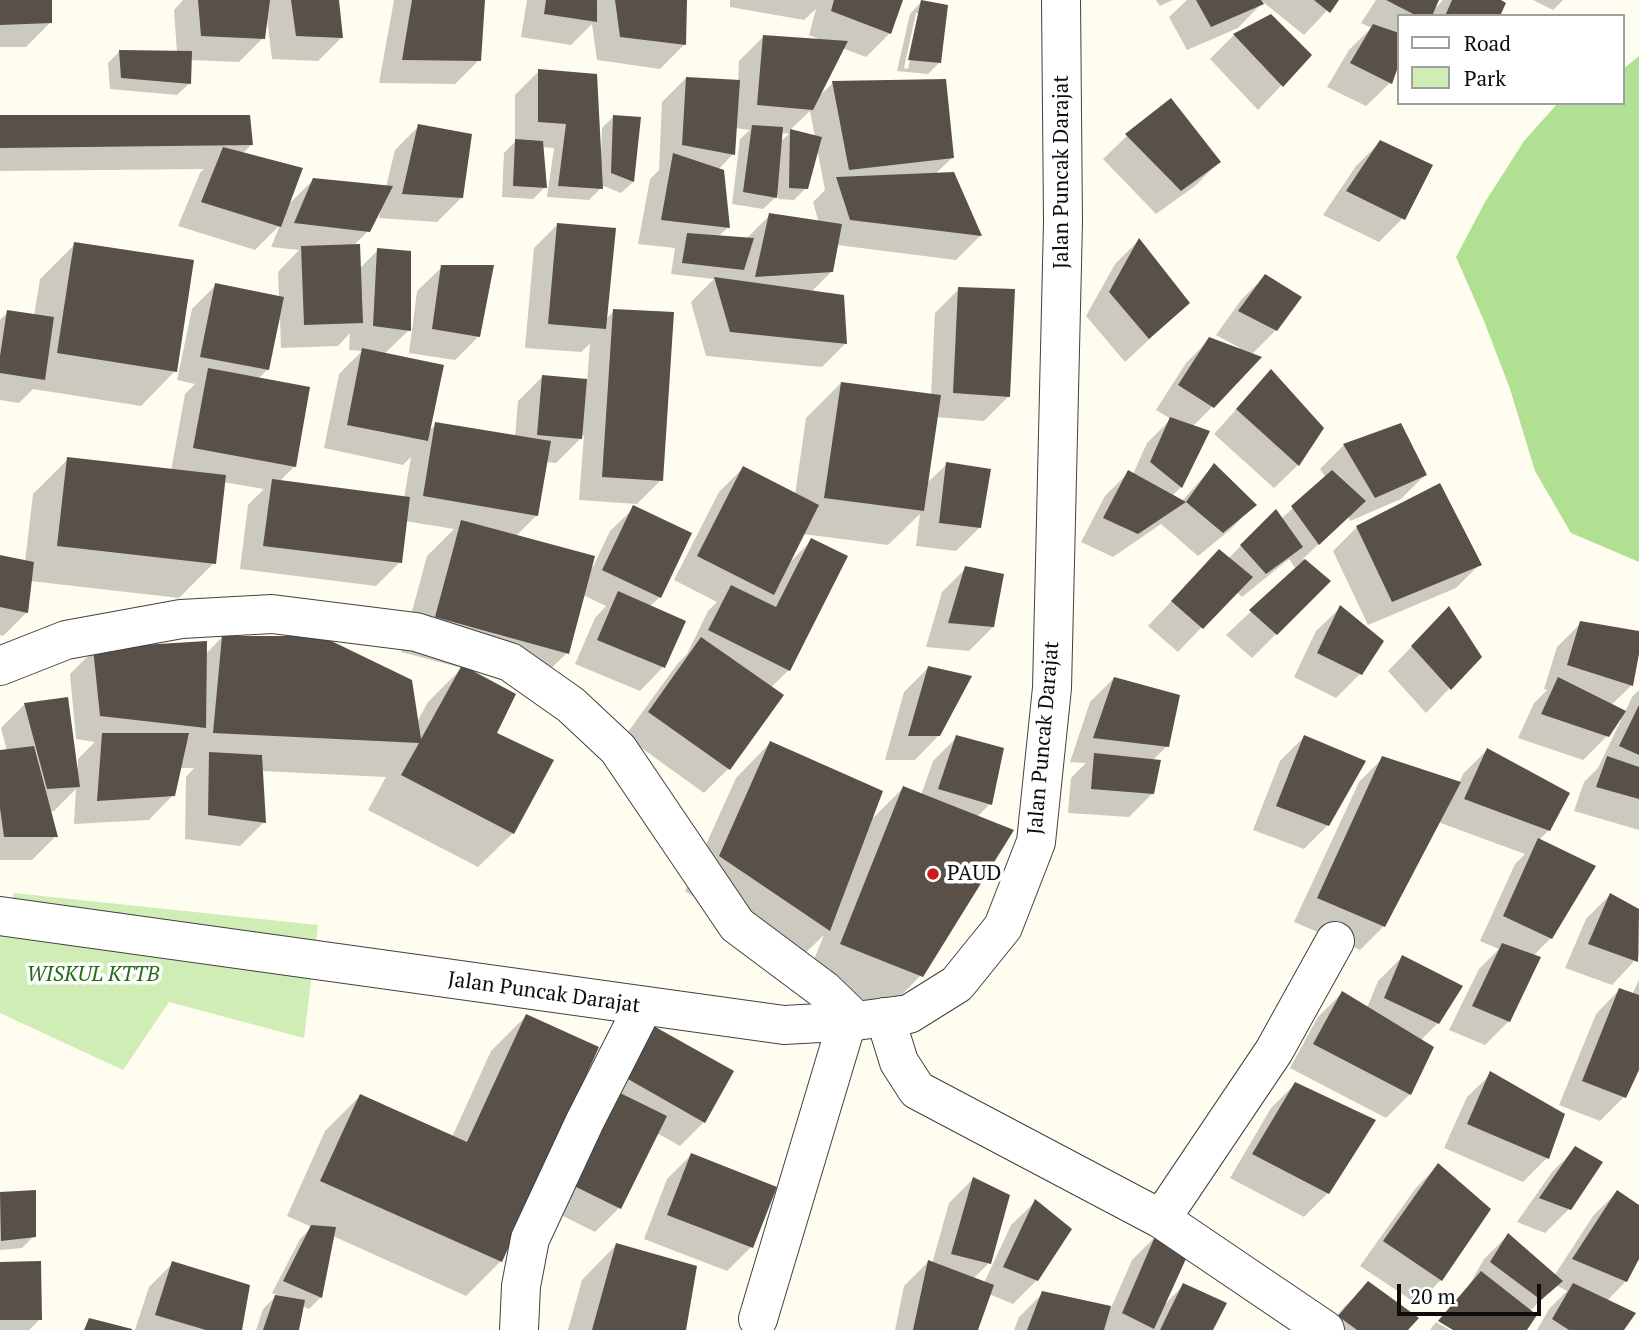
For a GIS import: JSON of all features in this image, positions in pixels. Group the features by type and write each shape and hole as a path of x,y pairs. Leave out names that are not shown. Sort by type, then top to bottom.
{"street":[{"name":"Jalan Puncak Darajat","path":"0,916 785,1025 909,1014 957,984 1003,927 1036,842 1052,688 1063,222 1061,0"},
{"path":"0,666 66,640 181,619 272,614 416,632 510,662 571,705 618,749 737,925 863,1020 899,1062 917,1090 1161,1219 1325,1330"},
{"path":"1161,1219 1274,1051 1335,941"},
{"path":"519,1330 521,1286 530,1239 584,1121 643,1007"},
{"path":"758,1319 863,1020"}],"green space":[{"path":"1639,56 1639,562 1571,533 1535,471 1510,389 1456,257 1485,202 1524,141 1556,105 1625,105 1625,67"},
{"name":"WISKUL KTTB","path":"14,893 318,925 304,1038 169,1002 123,1070 0,1013 0,933"}],"building":[{"path":"0,0 52,0 52,23 0,25"},
{"path":"198,0 270,0 265,39 201,36"},
{"path":"291,0 339,0 343,38 296,36"},
{"path":"412,0 485,0 481,61 402,60"},
{"path":"546,0 597,0 597,22 544,14"},
{"path":"615,0 687,0 686,45 620,37"},
{"path":"834,0 903,0 891,34 831,11"},
{"path":"921,0 948,5 941,63 908,60"},
{"path":"1196,0 1261,0 1264,4 1211,27"},
{"path":"1314,0 1339,0 1330,13"},
{"path":"1386,0 1439,0 1433,14 1413,14"},
{"path":"1452,0 1501,0 1506,3 1501,14 1446,14"},
{"path":"1271,14 1312,55 1283,87 1233,34"},
{"path":"1373,24 1398,33 1398,67 1392,84 1350,63"},
{"path":"763,35 848,41 813,110 757,105"},
{"path":"119,50 192,51 191,84 121,78"},
{"path":"538,69 597,74 603,189 558,186 566,124 538,122"},
{"path":"686,77 740,80 735,155 682,145"},
{"path":"946,79 954,158 849,170 832,81"},
{"path":"1171,98 1221,162 1181,191 1125,134"},
{"path":"0,115 250,115 253,145 0,148"},
{"path":"613,115 641,117 634,182 611,173"},
{"path":"418,124 472,134 463,198 402,194"},
{"path":"752,125 783,127 777,198 743,192"},
{"path":"790,129 822,137 808,189 789,188"},
{"path":"515,139 543,141 547,188 513,186"},
{"path":"1380,140 1433,165 1405,220 1346,191"},
{"path":"223,147 303,168 281,227 201,202"},
{"path":"673,153 724,170 730,228 661,220"},
{"path":"954,172 982,236 850,220 836,177"},
{"path":"313,178 393,186 370,232 294,223"},
{"path":"769,213 842,224 833,272 755,277"},
{"path":"557,223 616,228 606,329 548,324"},
{"path":"687,233 754,238 744,270 682,263"},
{"path":"1139,238 1190,303 1149,339 1109,292"},
{"path":"74,242 194,260 177,372 57,353"},
{"path":"360,244 363,323 304,325 301,246"},
{"path":"377,248 411,251 411,331 373,326"},
{"path":"441,265 494,265 480,337 432,329"},
{"path":"1265,274 1302,297 1277,331 1238,311"},
{"path":"714,277 844,295 847,344 730,332"},
{"path":"215,283 284,297 269,370 200,357"},
{"path":"958,287 1015,289 1010,397 953,393"},
{"path":"613,309 674,312 663,481 602,477"},
{"path":"7,310 54,317 45,380 0,373"},
{"path":"1209,337 1262,357 1214,408 1178,385"},
{"path":"362,348 444,365 428,441 347,425"},
{"path":"208,368 310,387 296,467 193,448"},
{"path":"1271,369 1324,428 1299,466 1236,409"},
{"path":"542,375 587,379 582,439 537,435"},
{"path":"841,382 941,395 924,511 824,498"},
{"path":"1170,417 1210,431 1182,488 1150,462"},
{"path":"435,422 551,441 538,516 423,496"},
{"path":"1401,423 1427,475 1375,498 1343,444"},
{"path":"67,457 226,475 216,564 57,546"},
{"path":"946,462 991,469 981,528 939,523"},
{"path":"1214,463 1257,505 1223,533 1186,502"},
{"path":"743,466 819,505 774,595 697,556"},
{"path":"1128,470 1186,502 1138,534 1103,518"},
{"path":"1332,470 1366,501 1319,545 1291,506"},
{"path":"272,479 410,497 402,563 263,546"},
{"path":"1440,483 1482,565 1392,602 1356,526"},
{"path":"633,505 692,533 661,598 602,570"},
{"path":"1276,509 1303,547 1266,574 1240,545"},
{"path":"461,520 595,556 569,654 435,617"},
{"path":"811,538 848,556 790,671 708,630 731,585 776,607"},
{"path":"1219,549 1253,577 1203,629 1171,601"},
{"path":"0,555 34,562 28,613 0,607"},
{"path":"1305,559 1331,581 1277,635 1249,610"},
{"path":"965,566 1004,574 994,627 948,623"},
{"path":"618,591 686,621 665,668 597,640"},
{"path":"1340,605 1384,641 1362,675 1317,653"},
{"path":"1449,606 1482,657 1451,690 1411,646"},
{"path":"1580,621 1639,631 1639,654 1633,686 1567,665"},
{"path":"222,636 321,636 412,680 421,739 462,665 516,694 497,733 554,760 514,834 401,775 419,743 213,733"},
{"path":"701,637 784,695 730,770 648,712"},
{"path":"207,641 206,728 100,716 93,648"},
{"path":"928,666 972,676 940,736 908,736"},
{"path":"1114,677 1180,695 1169,747 1093,738"},
{"path":"1558,677 1626,711 1609,737 1541,714"},
{"path":"68,697 80,787 47,789 24,703"},
{"path":"1639,705 1639,755 1619,746"},
{"path":"102,733 189,733 175,796 97,801"},
{"path":"956,735 1004,748 992,805 938,789"},
{"path":"1304,735 1366,761 1329,826 1276,806"},
{"path":"770,741 883,791 830,931 719,856"},
{"path":"34,746 58,837 4,837 0,808 0,750"},
{"path":"1487,748 1570,793 1550,831 1464,799"},
{"path":"209,752 262,755 266,823 208,815"},
{"path":"1094,753 1161,760 1154,794 1091,789"},
{"path":"1382,756 1461,782 1385,927 1317,898"},
{"path":"1607,756 1639,767 1639,799 1596,787"},
{"name":"PAUD","path":"903,786 1014,830 923,977 840,944"},
{"path":"1538,838 1596,866 1552,939 1503,916"},
{"path":"1610,893 1639,909 1638,962 1588,944"},
{"path":"1502,943 1541,957 1510,1022 1472,1006"},
{"path":"1402,955 1463,986 1439,1024 1384,998"},
{"path":"1619,988 1639,995 1639,1070 1626,1098 1582,1081"},
{"path":"1342,991 1434,1047 1411,1095 1313,1044"},
{"path":"526,1014 599,1047 502,1262 320,1181 360,1094 467,1142"},
{"path":"650,1024 734,1071 705,1123 621,1075"},
{"path":"1490,1071 1565,1114 1549,1159 1467,1124"},
{"path":"1295,1082 1376,1120 1329,1194 1252,1154"},
{"path":"616,1091 667,1116 621,1209 570,1184"},
{"path":"1575,1146 1603,1162 1571,1210 1539,1198"},
{"path":"691,1153 777,1187 753,1248 667,1215"},
{"path":"1438,1163 1491,1209 1442,1281 1383,1241"},
{"path":"973,1177 1010,1195 991,1264 951,1254"},
{"path":"36,1190 36,1237 1,1241 0,1192"},
{"path":"1617,1190 1639,1205 1639,1259 1627,1282 1572,1259"},
{"path":"1035,1199 1072,1229 1038,1281 1003,1267"},
{"path":"311,1225 336,1227 322,1298 283,1281"},
{"path":"1508,1233 1563,1281 1541,1300 1490,1262"},
{"path":"1156,1234 1190,1250 1154,1329 1122,1313"},
{"path":"616,1243 697,1266 686,1330 592,1330"},
{"path":"928,1260 994,1285 978,1330 913,1330"},
{"path":"41,1261 42,1320 0,1320 0,1262"},
{"path":"172,1261 250,1285 242,1330 206,1330 155,1315"},
{"path":"1481,1271 1537,1315 1527,1330 1453,1330 1438,1321"},
{"path":"1368,1281 1419,1318 1408,1330 1357,1330 1338,1316"},
{"path":"1183,1283 1227,1303 1213,1330 1160,1330"},
{"path":"1573,1283 1636,1313 1624,1330 1569,1330 1552,1319"},
{"path":"1042,1291 1111,1306 1104,1330 1027,1330"},
{"path":"275,1295 305,1300 299,1330 263,1330"},
{"path":"89,1318 132,1329 132,1330 84,1330"}],"place":[{"name":"PAUD","path":"933,874"}]}
